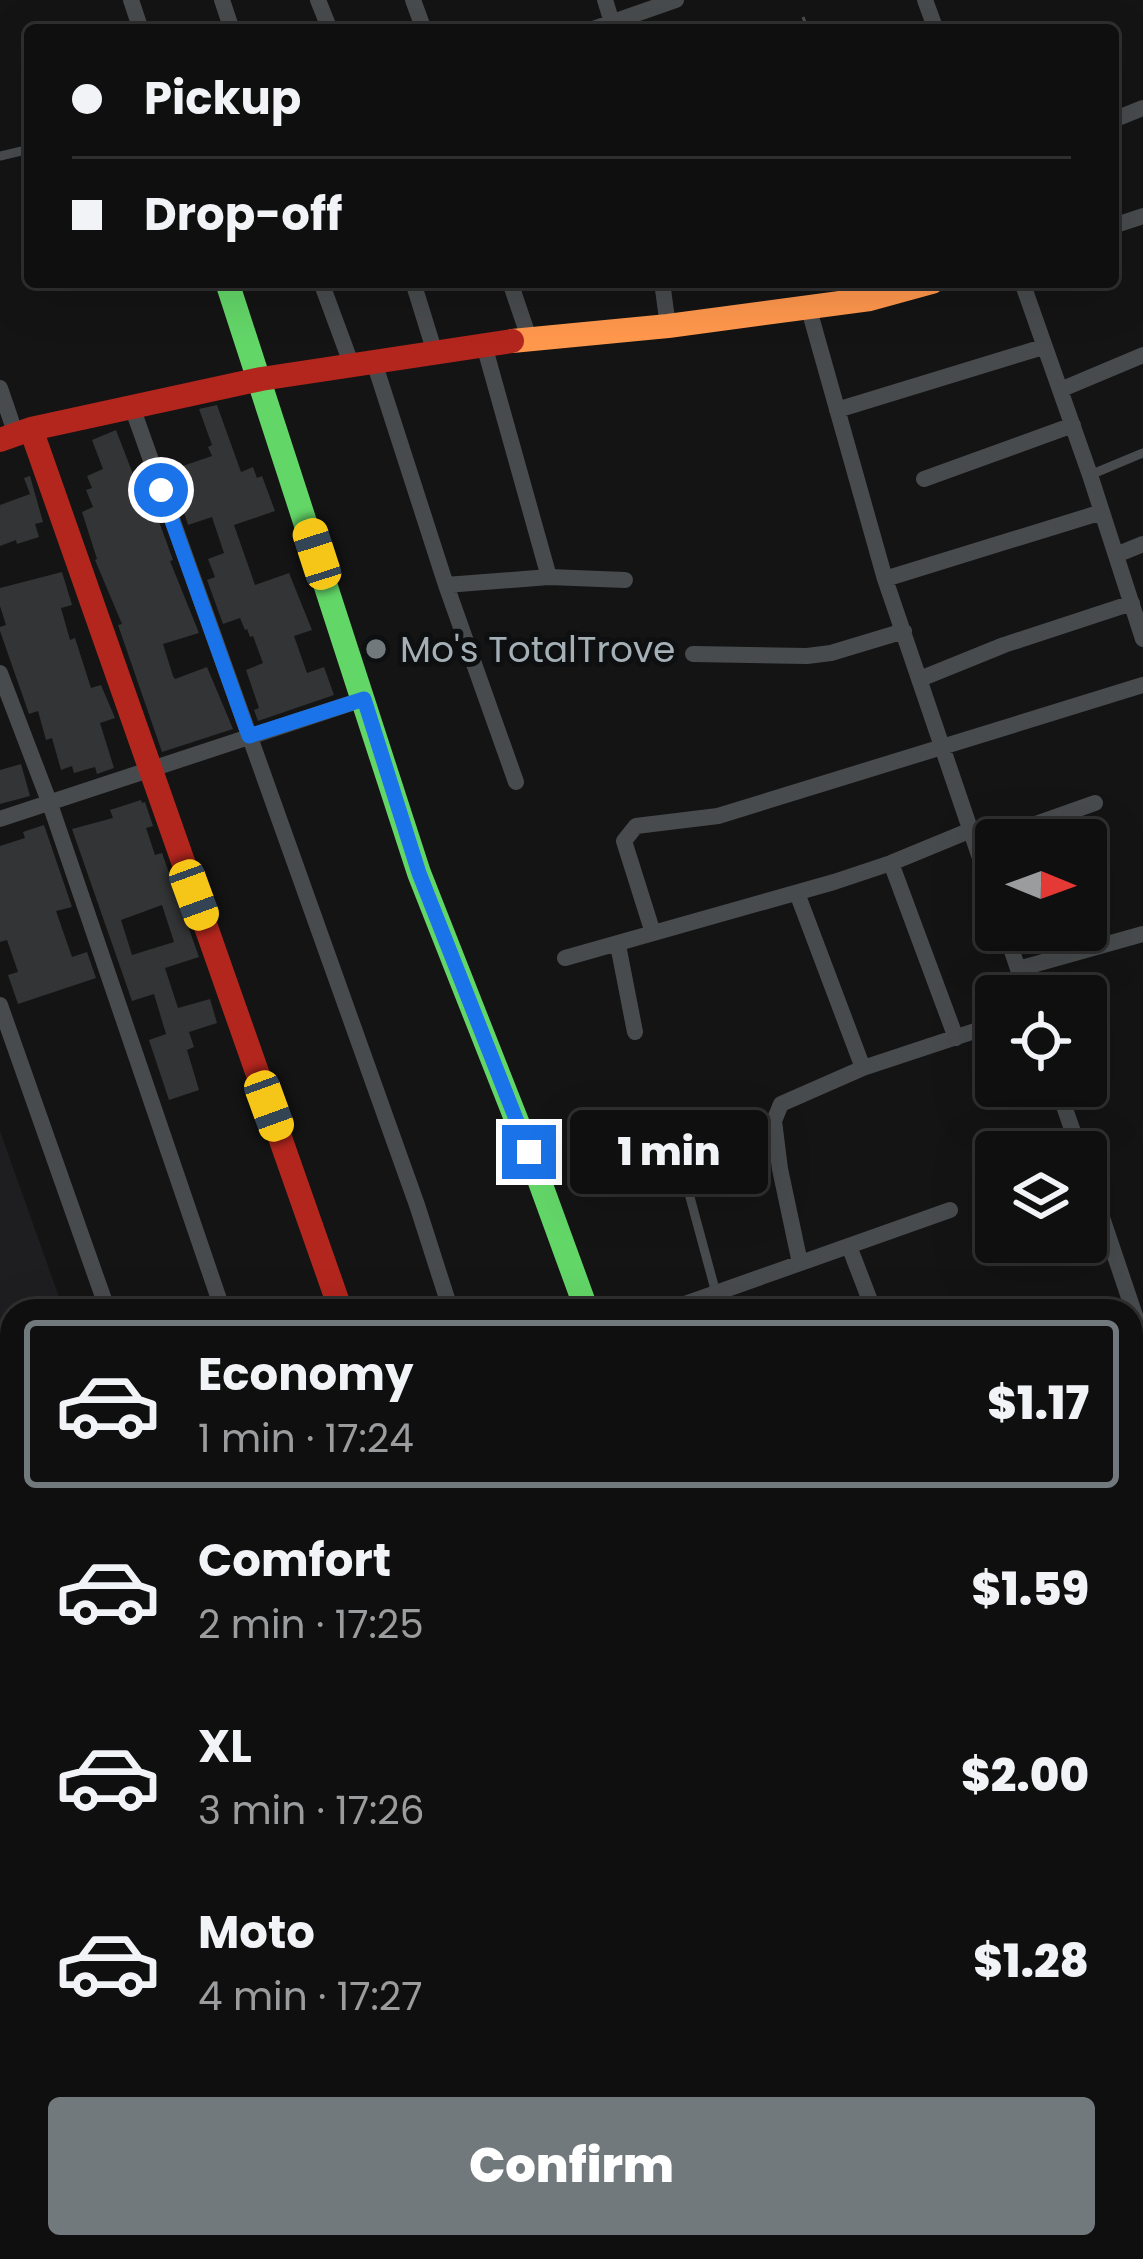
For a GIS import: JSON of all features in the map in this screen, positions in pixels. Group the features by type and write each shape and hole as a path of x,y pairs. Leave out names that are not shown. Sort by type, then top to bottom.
{"street":[{"path":"618,24 676,0"},
{"path":"229,288 419,873 583,1299"},
{"path":"324,288 363,364 516,782"},
{"path":"415,288 435,353"},
{"path":"512,288 529,338"},
{"path":"663,288 668,326"},
{"path":"16,435 261,380 529,338 668,326 870,299 910,288"},
{"path":"1024,288 1143,639"},
{"path":"808,306 886,579 975,844"},
{"path":"484,346 548,577"},
{"path":"837,410 1043,347"},
{"path":"1060,390 1143,356"},
{"path":"0,388 149,769 337,1299"},
{"path":"132,407 448,1299"},
{"path":"924,479 1072,425"},
{"path":"886,579 1102,512"},
{"path":"1116,555 1143,544"},
{"path":"446,585 548,577 625,580"},
{"path":"920,679 1004,645 1132,603"},
{"path":"693,655 807,656 904,631"},
{"path":"0,674 50,804 219,1299"},
{"path":"653,933 624,842 636,826 718,816 1143,685"},
{"path":"0,819 364,699"},
{"path":"565,958 1095,803"},
{"path":"891,863 956,1038"},
{"path":"797,893 863,1068"},
{"path":"1018,969 1143,934"},
{"path":"618,945 635,1032"},
{"path":"1012,951 1020,975"},
{"path":"0,1005 104,1299"},
{"path":"800,1263 774,1121 781,1104 863,1068 975,1031"},
{"path":"699,1299 950,1210"},
{"path":"1107,1232 1130,1299"},
{"path":"849,1246 869,1299"}],"lane":[{"path":"1090,475 1143,453"},
{"path":"687,1186 716,1293"}],"path":[{"path":"803,16 806,24"}],"shaded area":[{"path":"0,1131 60,1299 0,1299"}],"building":[{"path":"217,405 241,472 253,467 257,478 262,476 275,511 234,525 255,585 289,573 312,630 294,636 307,673 324,667 334,695 258,721 254,710 259,708 246,670 263,663 240,618 223,624 207,580 215,577 208,559 224,553 212,517 188,525 171,470 212,456 199,409"},
{"path":"116,430 146,508 153,505 199,633 163,644 173,676 207,667 233,729 162,752 82,512 93,507 86,490 92,488 87,476 103,469 92,440"},
{"path":"30,476 43,522 35,524 39,537 0,546 0,505 30,494 24,478"},
{"path":"62,572 72,605 61,608 70,640 75,638 91,688 101,685 115,718 100,723 114,768 97,774 95,767 74,773 72,766 61,770 38,711 29,714 0,631 6,625 0,588"},
{"path":"21,764 30,796 0,804 0,770"},
{"path":"145,802 153,826 146,828 155,855 162,853 199,957 165,968 178,1008 210,999 217,1023 189,1032 194,1047 187,1050 199,1090 169,1100 149,1040 166,1034 154,994 132,1001 72,829 113,818 110,810","holes":["162,905 174,942 132,955 121,920"]},
{"path":"44,825 72,907 56,911 72,957 87,952 96,978 18,1004 8,975 18,972 7,940 0,942 0,846"}],"traffic: fast":[{"path":"229,288 419,873 583,1299"}],"traffic: slow":[{"path":"512,341 668,326 870,299 910,288"}],"traffic: jam":[{"path":"0,440 31,429 261,379 512,341"},
{"path":"31,429 337,1299"}],"place":[{"name":"Mo's TotalTrove","path":"376,649"}],"route":[{"path":"161,490 249,736 364,699 419,873 529,1152"}]}
